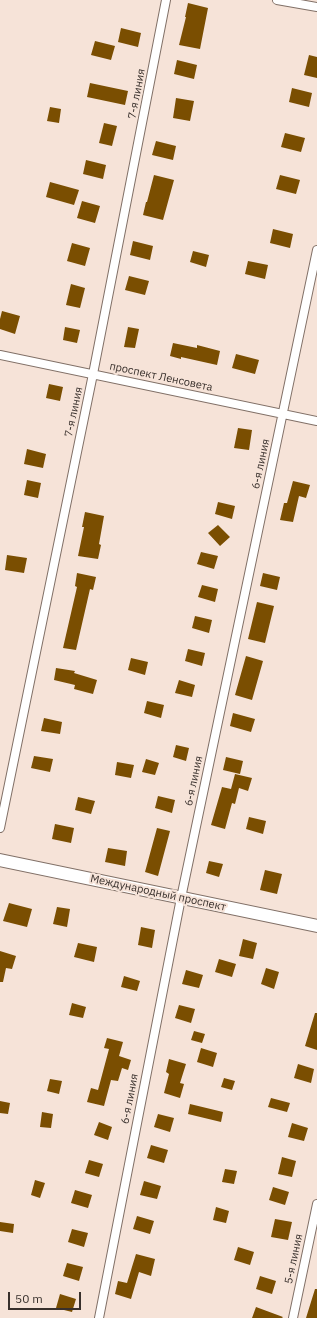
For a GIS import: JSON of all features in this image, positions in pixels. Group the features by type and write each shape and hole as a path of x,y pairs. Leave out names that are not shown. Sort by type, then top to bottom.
{"street":[{"name":"7-я линия","path":"0,828 94,374 166,0"},
{"path":"277,0 317,7"},
{"name":"6-я линия","path":"98,1318 181,898 317,250"},
{"name":"проспект Ленсовета","path":"0,355 317,421"},
{"name":"Международный проспект","path":"0,860 317,926"},
{"name":"5-я линия","path":"293,1318 317,1204"}],"building":[{"path":"188,3 208,8 200,49 179,45"},
{"path":"121,28 141,33 138,47 118,42"},
{"path":"95,41 115,46 111,60 91,55"},
{"path":"309,55 317,57 317,78 304,75"},
{"path":"177,60 197,65 194,79 174,74"},
{"path":"90,83 128,91 125,105 87,97"},
{"path":"292,88 312,93 309,107 289,102"},
{"path":"176,98 194,101 190,121 173,118"},
{"path":"50,107 61,109 59,123 47,121"},
{"path":"104,123 117,126 112,146 99,143"},
{"path":"285,133 305,138 301,152 281,147"},
{"path":"156,141 176,146 173,160 152,155"},
{"path":"86,160 106,165 103,179 83,174"},
{"path":"154,175 174,180 163,220 143,215"},
{"path":"280,175 300,180 296,194 276,189"},
{"path":"50,182 79,190 74,205 46,197"},
{"path":"82,201 100,206 95,223 77,218"},
{"path":"273,229 293,234 290,248 270,243"},
{"path":"133,241 153,246 150,260 130,255"},
{"path":"72,243 90,248 85,266 67,261"},
{"path":"193,251 209,255 206,267 190,262"},
{"path":"248,261 268,265 265,279 245,274"},
{"path":"129,276 149,281 145,295 125,290"},
{"path":"71,284 85,288 80,308 66,305"},
{"path":"2,311 20,316 15,334 0,329"},
{"path":"65,327 80,330 77,343 63,340"},
{"path":"128,327 139,329 135,348 124,347"},
{"path":"173,343 197,348 197,345 220,351 217,365 170,356"},
{"path":"236,354 259,360 255,374 232,368"},
{"path":"49,384 63,387 60,401 46,398"},
{"path":"238,428 252,430 249,450 234,448"},
{"path":"27,449 46,454 43,468 24,464"},
{"path":"27,480 41,483 38,498 24,495"},
{"path":"293,481 310,485 306,498 299,496 293,522 280,520 284,503 287,503"},
{"path":"218,502 235,506 232,519 215,514"},
{"path":"85,512 104,516 98,559 78,556 84,527 82,527"},
{"path":"218,525 230,537 220,546 208,533"},
{"path":"201,552 218,556 214,569 197,564"},
{"path":"7,555 27,558 24,573 5,570"},
{"path":"77,573 96,577 93,590 90,589 76,650 63,648 77,587 75,586"},
{"path":"263,573 280,577 277,590 260,586"},
{"path":"202,585 218,589 215,602 198,597"},
{"path":"257,602 274,606 265,643 248,639"},
{"path":"195,616 212,620 209,633 192,628"},
{"path":"188,649 205,653 202,666 185,661"},
{"path":"246,656 263,661 252,700 235,695"},
{"path":"131,658 148,662 145,675 128,670"},
{"path":"56,668 75,671 74,673 97,680 93,694 74,689 75,685 54,680"},
{"path":"179,680 195,685 192,697 175,693"},
{"path":"147,701 164,705 161,718 144,713"},
{"path":"233,713 255,719 251,732 230,726"},
{"path":"44,718 62,722 60,734 41,731"},
{"path":"176,745 189,748 186,761 173,757"},
{"path":"34,756 53,759 50,772 31,768"},
{"path":"226,757 243,761 240,774 223,770"},
{"path":"146,759 159,763 155,775 142,772"},
{"path":"117,762 134,765 131,778 115,775"},
{"path":"235,774 252,778 248,791 239,788 235,804 232,803 225,829 211,825 222,787 231,789"},
{"path":"158,796 175,800 172,813 155,808"},
{"path":"78,797 95,801 91,814 75,810"},
{"path":"249,817 266,821 263,834 246,829"},
{"path":"55,824 74,828 71,843 52,839"},
{"path":"157,828 170,831 158,876 145,872"},
{"path":"108,848 127,851 125,866 105,862"},
{"path":"209,861 223,864 219,877 206,873"},
{"path":"265,870 282,874 277,894 260,890"},
{"path":"9,903 32,909 27,927 3,921"},
{"path":"57,907 70,909 67,927 53,924"},
{"path":"141,927 155,930 152,948 138,945"},
{"path":"243,939 257,943 253,959 239,956"},
{"path":"78,943 97,947 94,962 74,957"},
{"path":"0,951 16,956 12,969 6,968 3,982 0,982"},
{"path":"219,959 236,964 232,977 215,972"},
{"path":"266,968 279,972 274,989 261,984"},
{"path":"186,970 203,975 199,988 182,984"},
{"path":"124,976 140,981 137,991 121,987"},
{"path":"72,1003 86,1007 83,1018 69,1015"},
{"path":"179,1005 195,1009 191,1023 175,1018"},
{"path":"315,1013 317,1013 317,1050 305,1046"},
{"path":"194,1031 205,1034 202,1043 191,1040"},
{"path":"107,1038 123,1042 119,1056 131,1060 128,1070 122,1068 118,1081 111,1080 104,1106 87,1102 91,1088 98,1090 109,1049 104,1048"},
{"path":"201,1048 217,1053 213,1067 197,1062"},
{"path":"169,1059 186,1064 180,1083 184,1084 180,1098 164,1093 169,1074 166,1072"},
{"path":"298,1064 314,1069 311,1083 294,1078"},
{"path":"224,1078 235,1081 232,1090 221,1087"},
{"path":"50,1079 62,1081 59,1094 47,1091"},
{"path":"271,1098 290,1103 287,1112 268,1107"},
{"path":"0,1101 10,1103 8,1114 0,1113"},
{"path":"190,1104 223,1112 221,1122 188,1114"},
{"path":"42,1112 53,1114 51,1128 40,1127"},
{"path":"158,1114 174,1118 170,1132 154,1127"},
{"path":"99,1122 112,1127 108,1140 94,1135"},
{"path":"292,1123 308,1128 304,1141 288,1137"},
{"path":"151,1145 168,1150 164,1163 147,1158"},
{"path":"282,1157 296,1161 292,1177 278,1174"},
{"path":"89,1160 103,1164 99,1177 85,1173"},
{"path":"225,1169 237,1171 234,1184 222,1182"},
{"path":"35,1180 45,1183 40,1198 31,1195"},
{"path":"144,1181 161,1186 157,1199 140,1195"},
{"path":"273,1187 289,1192 285,1205 269,1200"},
{"path":"75,1190 92,1195 88,1208 71,1203"},
{"path":"216,1207 229,1211 226,1223 213,1220"},
{"path":"137,1216 154,1221 150,1234 133,1229"},
{"path":"275,1219 292,1222 288,1240 271,1237"},
{"path":"0,1222 14,1224 13,1233 0,1231"},
{"path":"72,1229 88,1233 84,1247 68,1242"},
{"path":"238,1247 254,1252 250,1265 234,1260"},
{"path":"136,1254 155,1259 151,1276 139,1272 131,1299 115,1294 118,1281 127,1283"},
{"path":"67,1263 83,1267 79,1281 63,1276"},
{"path":"260,1276 276,1281 272,1294 256,1289"},
{"path":"315,1289 317,1289 317,1318 306,1318"},
{"path":"60,1294 76,1299 72,1312 56,1308"},
{"path":"256,1307 283,1317 252,1318"}]}
